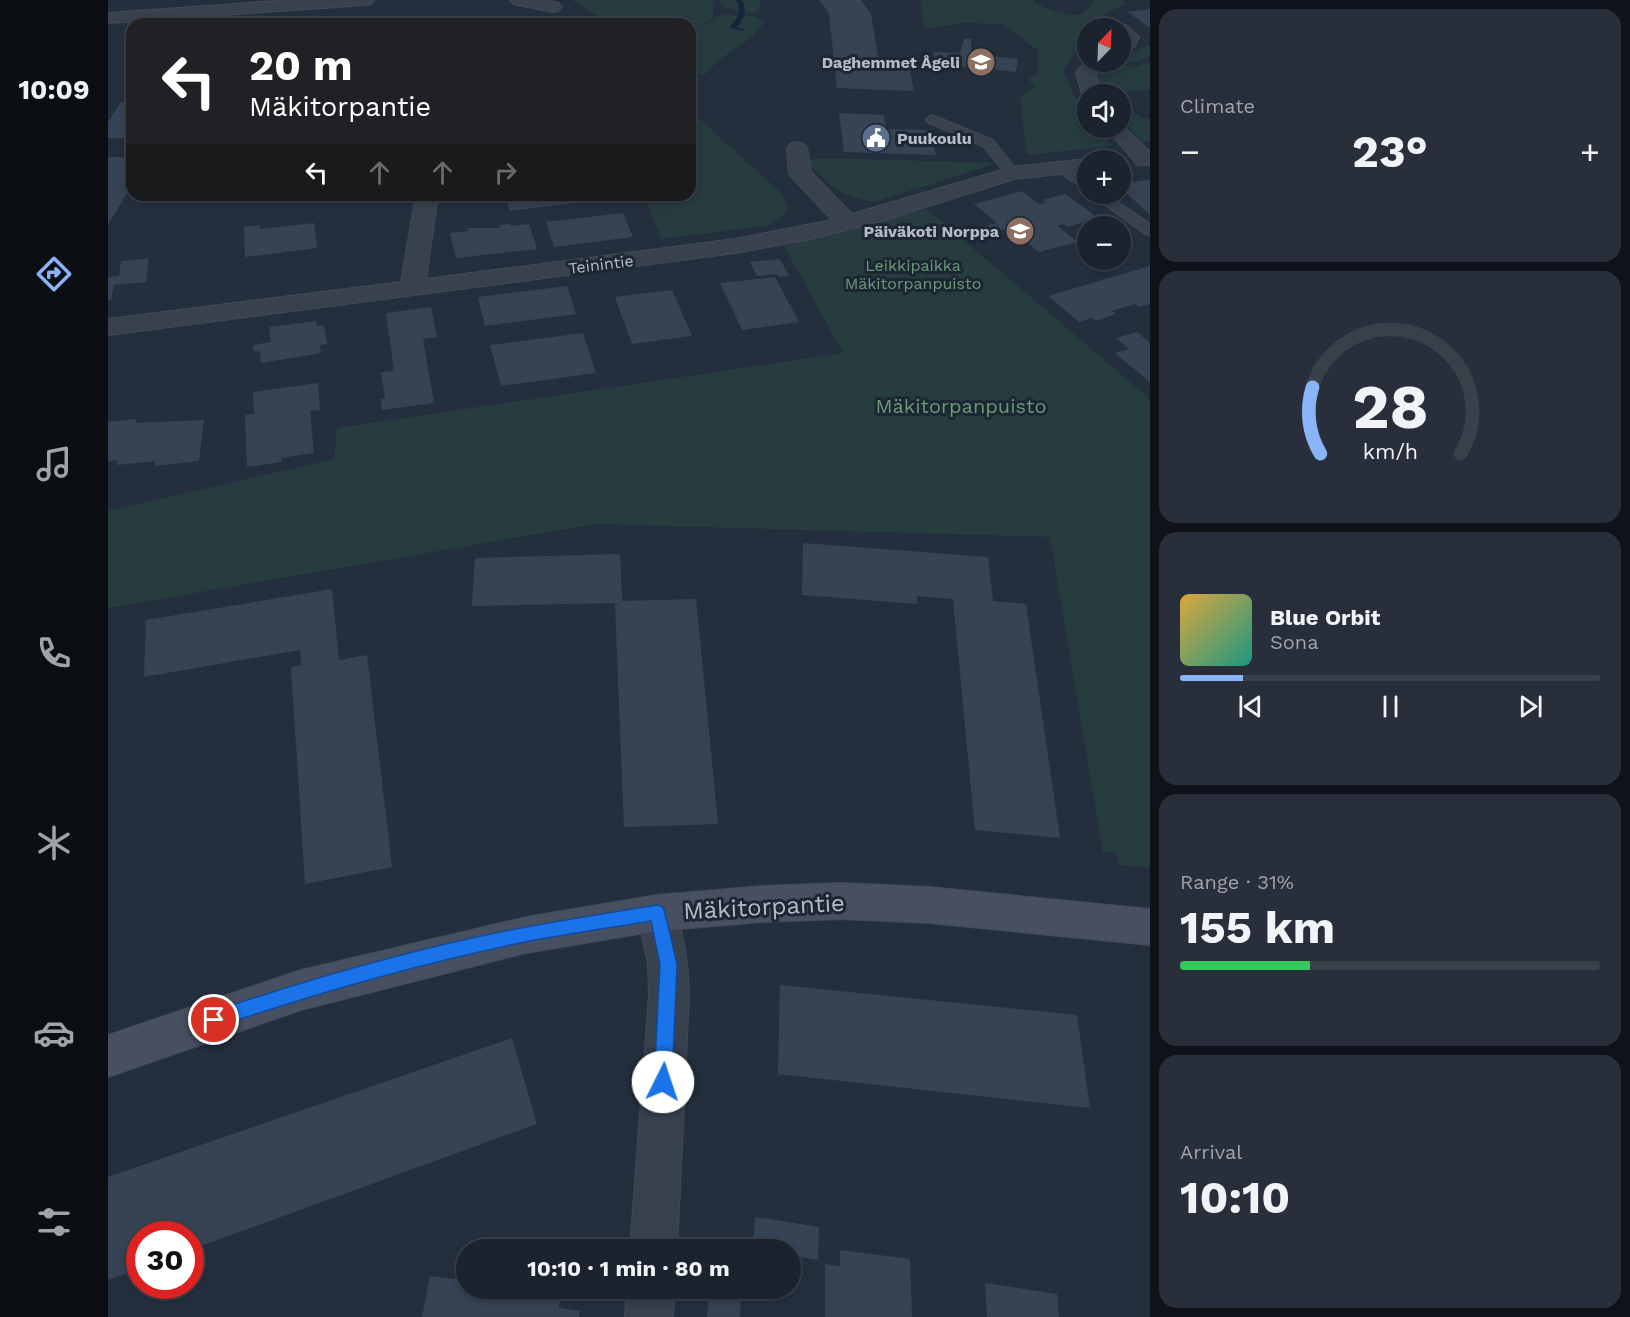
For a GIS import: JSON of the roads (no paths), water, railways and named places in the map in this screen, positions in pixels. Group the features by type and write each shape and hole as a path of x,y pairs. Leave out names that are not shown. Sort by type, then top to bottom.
{"street":[{"path":"109,20 124,0"},
{"path":"135,18 365,0"},
{"path":"519,0 554,7"},
{"path":"109,20 126,19"},
{"path":"1126,138 1148,159"},
{"path":"797,148 800,174 847,222"},
{"path":"1131,161 1148,159"},
{"name":"Teinintie","path":"108,327 735,246 806,233 1012,173 1077,166"},
{"path":"412,289 426,201"},
{"name":"Mäkitorpantie","path":"108,1056 323,984 526,935 657,913 762,904 841,901 928,905 1150,927"},
{"path":"654,1239 669,995 668,964 657,913"},
{"path":"649,1317 650,1299"}],"lane":[{"path":"932,119 988,142 1012,173"},
{"path":"1061,168 1077,179"},
{"path":"1111,204 1150,231"}],"waterway":[{"path":"739,0 742,15 732,28 742,30"}],"place":[{"name":"Daghemmet Ågeli","path":"981,62"},
{"name":"Puukoulu","path":"876,138"},
{"name":"Päiväkoti Norppa","path":"1020,231"}],"park label":[{"name":"Leikkipaikka Mäkitorpanpuisto","path":"913,274"},
{"name":"Mäkitorpanpuisto","path":"961,406"}]}
